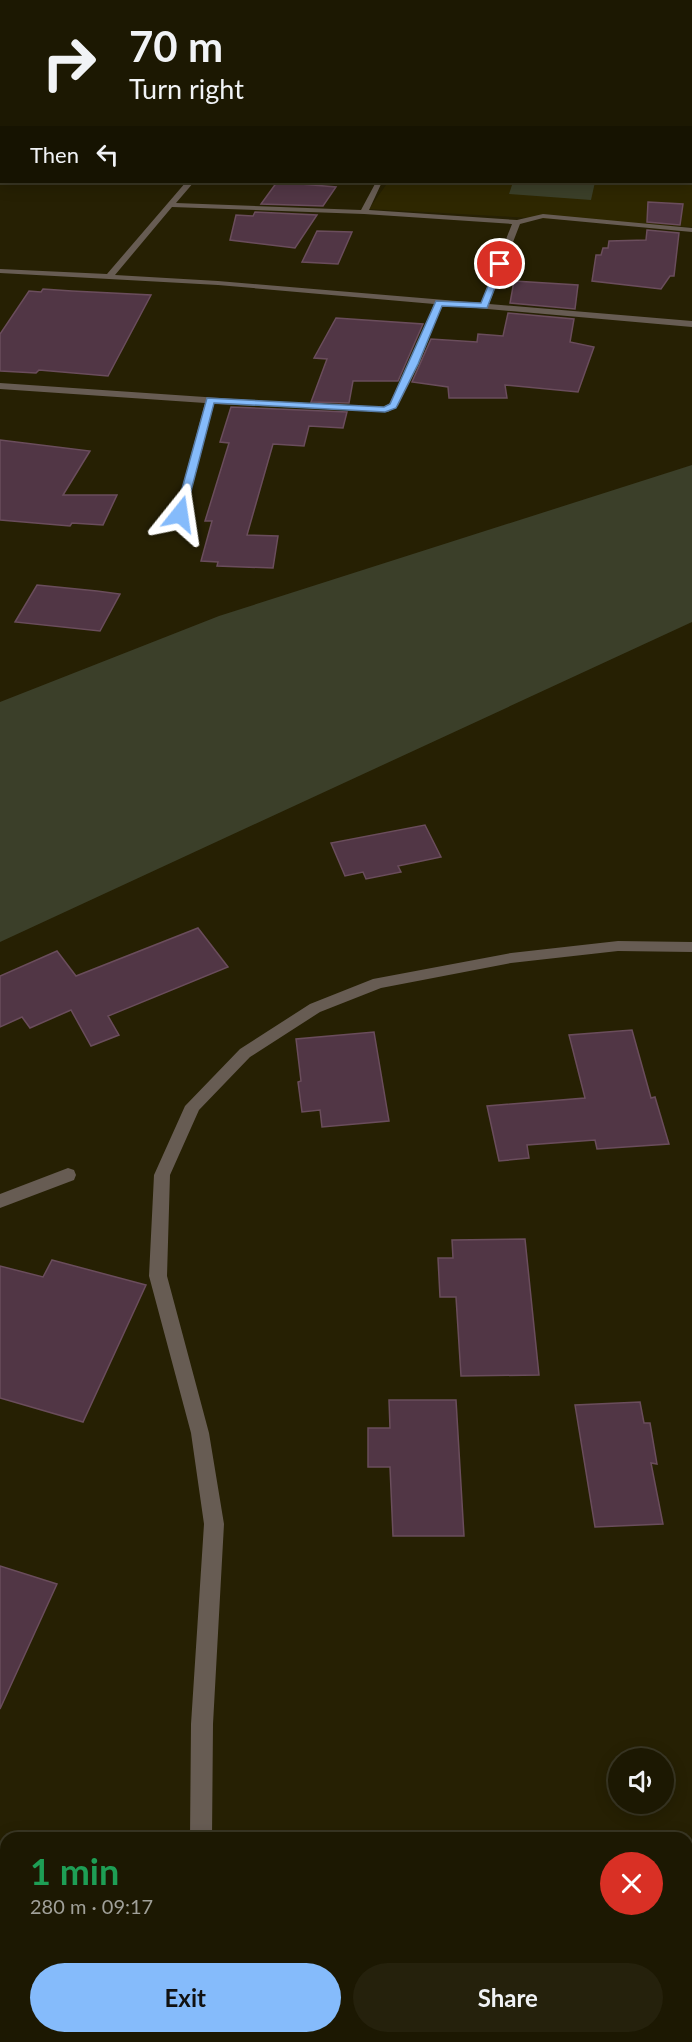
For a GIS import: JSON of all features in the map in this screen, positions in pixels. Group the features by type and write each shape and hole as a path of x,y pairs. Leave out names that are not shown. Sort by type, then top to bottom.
{"street":[{"path":"110,277 189,183"},
{"path":"364,212 379,183"},
{"path":"172,205 364,212 517,222 543,216 692,231"},
{"path":"484,306 517,222"},
{"path":"0,271 218,283 692,324"},
{"path":"0,386 385,410 393,406 414,364 439,303"},
{"path":"180,514 210,400"},
{"path":"201,1832 202,1724 214,1524 200,1433 158,1276 162,1175 193,1106 245,1053 315,1008 378,983 511,958 618,946 692,947"},
{"path":"0,1201 68,1175"}],"shaded area":[{"path":"387,183 692,183 692,227 369,209"}],"green space":[{"path":"513,183 595,183 591,200 509,194"},
{"path":"692,465 692,622 0,942 0,702 219,616"}],"building":[{"path":"276,183 336,187 323,206 261,204"},
{"path":"648,202 683,204 680,225 647,222"},
{"path":"255,212 317,215 295,248 230,240 236,215 253,216"},
{"path":"647,230 679,233 674,276 670,276 661,289 592,281 596,255 601,255 603,248 608,248 609,241 646,240"},
{"path":"317,231 352,232 338,264 302,262"},
{"path":"514,281 578,285 575,309 510,303"},
{"path":"43,289 151,295 108,376 39,370 36,373 0,371 0,334 29,291 41,292"},
{"path":"508,313 574,319 570,342 594,347 578,392 505,385 507,398 449,398 448,387 412,382 431,339 477,342 478,334 503,336"},
{"path":"336,318 423,324 398,381 353,381 349,403 311,402 327,359 314,358"},
{"path":"231,407 347,412 343,428 309,426 304,446 273,444 247,535 278,536 273,568 217,566 218,562 201,561 212,521 205,521 229,443 220,442"},
{"path":"0,440 90,451 63,495 117,495 103,525 72,523 70,526 0,520"},
{"path":"37,585 120,594 100,631 15,622"},
{"path":"425,825 441,857 398,866 401,872 366,879 363,872 345,876 331,843"},
{"path":"198,928 228,967 108,1016 119,1035 91,1046 71,1010 30,1028 22,1017 0,1027 0,976 57,951 76,976"},
{"path":"632,1030 651,1098 655,1097 669,1144 597,1149 595,1140 527,1145 529,1158 499,1161 487,1106 585,1098 569,1035"},
{"path":"374,1032 389,1121 322,1127 320,1110 302,1112 296,1039"},
{"path":"525,1239 539,1375 461,1376 456,1297 440,1297 438,1258 453,1258 452,1240"},
{"path":"52,1260 146,1285 83,1422 0,1398 0,1266 43,1277"},
{"path":"389,1400 456,1400 464,1536 393,1536 390,1467 368,1467 368,1428 390,1428"},
{"path":"640,1402 644,1423 650,1423 657,1464 651,1463 663,1524 595,1527 575,1405"},
{"path":"0,1566 57,1584 0,1709"}],"route":[{"path":"180,514 210,400 385,410 393,406 414,364 439,303 484,306 500,264"}]}
